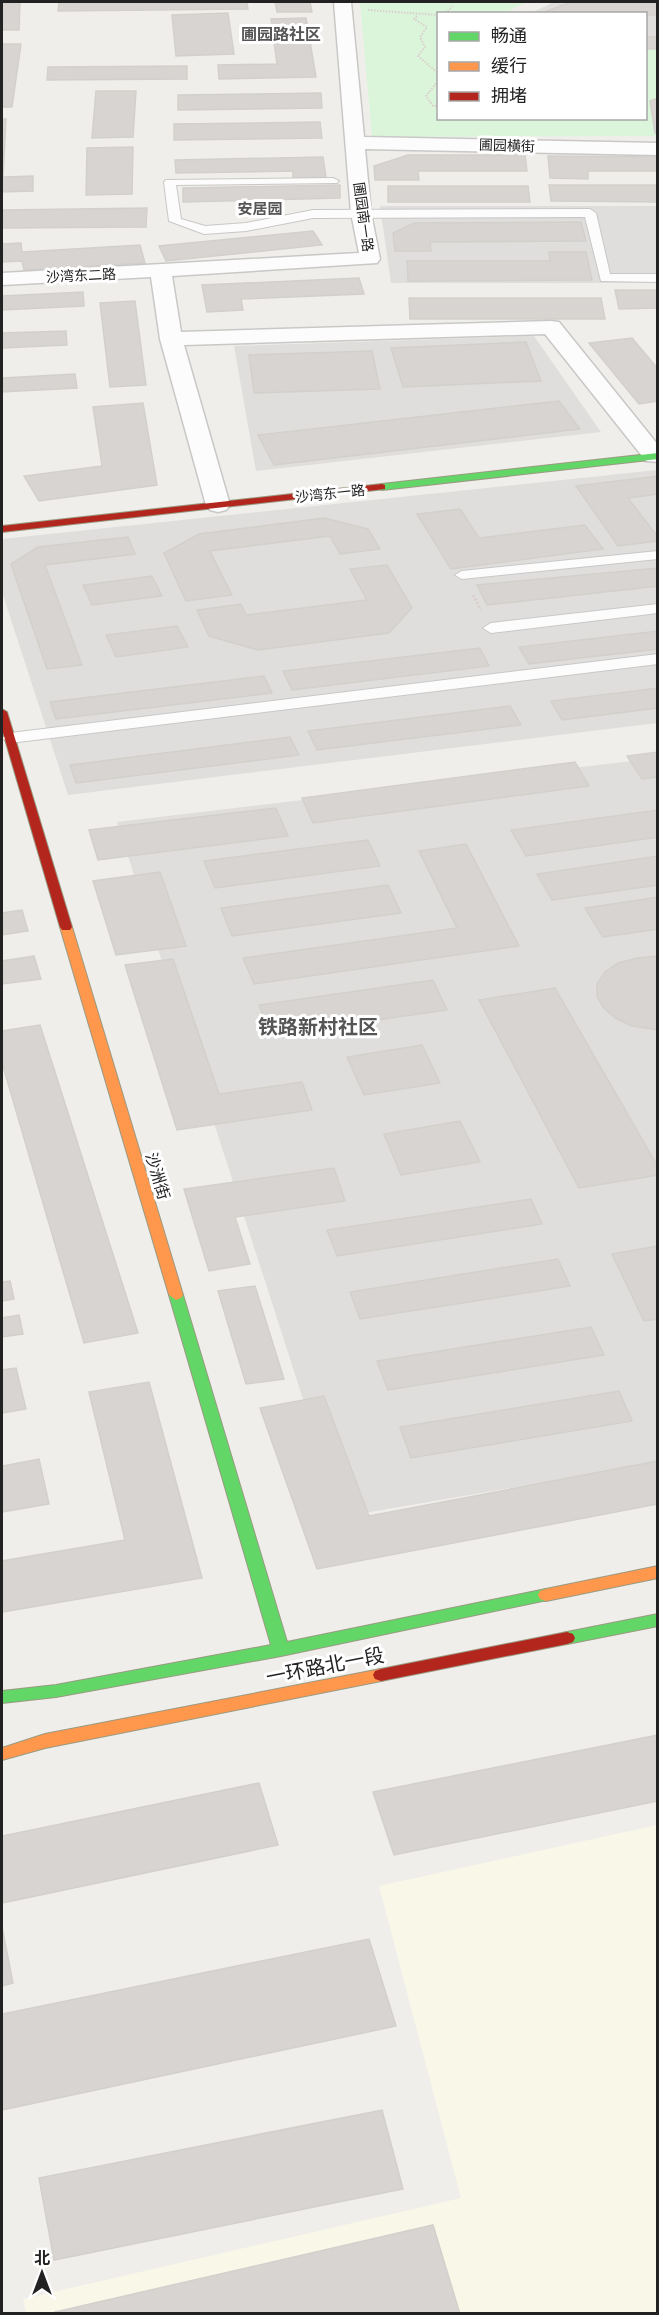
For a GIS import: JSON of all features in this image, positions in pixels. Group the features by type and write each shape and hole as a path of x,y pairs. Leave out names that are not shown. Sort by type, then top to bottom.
{"street":[{"name":"圃园南一路","path":"161,271 370,259 361,213 343,6"},
{"name":"圃园横街","path":"356,144 479,144 657,149"},
{"name":"沙湾东二路","path":"2,279 161,271"},
{"path":"161,271 171,339 218,505"},
{"path":"171,339 551,327 656,456"},
{"name":"沙湾东一路","path":"2,530 656,456"},
{"name":"沙洲街","path":"2,711 281,1650"},
{"name":"一环路北一段","path":"2,1697 56,1690 281,1650 657,1572"},
{"name":"一环路北一段","path":"2,1754 45,1741 657,1620"},
{"path":"2,1704 56,1690"},
{"path":"2,1747 45,1741"}],"lane":[{"path":"333,181 170,182 175,221 204,230 246,227 313,214 590,213 605,278 657,278"},
{"path":"462,575 657,555"},
{"path":"491,628 657,608"},
{"path":"10,738 657,659"}],"path":[{"path":"343,6 418,15 437,15"},
{"path":"448,12 452,6"},
{"path":"418,15 414,19 427,27 420,38 424,47 418,56 437,72"},
{"path":"437,82 426,96 434,106 437,106"}],"shaded area":[{"path":"554,2 657,2 657,48 647,47 647,12 533,12"},
{"path":"380,206 657,206 657,283 391,283"},
{"path":"534,336 601,432 256,471 234,346"},
{"path":"657,470 657,723 68,795 2,592 2,539"},
{"path":"657,758 657,1463 341,1517 117,822"},
{"path":"657,1825 657,2313 26,2314 23,2299 461,2198 379,1886"}],"green space":[{"path":"360,2 526,2 507,12 437,12 437,120 647,120 647,50 657,50 657,136 372,137"}],"building":[{"path":"2,2 20,2 19,30 2,30"},
{"path":"59,2 247,2 248,9 58,11"},
{"path":"275,2 310,2 312,12 277,12"},
{"path":"571,2 658,2 658,15 647,15 647,12 544,12"},
{"path":"228,13 234,54 176,56 172,15"},
{"path":"306,18 316,77 219,79 218,65 277,64 271,19"},
{"path":"647,37 657,37 658,49 647,49"},
{"path":"2,44 21,44 12,107 2,107"},
{"path":"187,66 187,79 47,80 48,67"},
{"path":"96,91 136,91 133,137 92,138"},
{"path":"321,93 322,108 178,110 178,95"},
{"path":"658,98 658,133 655,133 650,101"},
{"path":"2,119 6,119 3,177 33,176 33,191 2,192"},
{"path":"320,122 322,138 174,140 174,124"},
{"path":"133,147 132,194 86,195 87,148"},
{"path":"408,155 525,155 527,171 418,171 419,180 375,180 374,166"},
{"path":"548,156 658,157 658,171 588,171 588,179 550,178"},
{"path":"323,157 326,177 293,178 293,171 176,173 175,160"},
{"path":"340,185 340,198 183,202 183,188"},
{"path":"549,185 658,185 658,202 551,201"},
{"path":"388,186 528,186 530,202 388,202"},
{"path":"147,208 146,227 2,228 2,210"},
{"path":"581,222 586,241 430,242 431,251 395,251 393,233 414,223"},
{"path":"313,231 322,245 166,261 159,246"},
{"path":"21,243 22,252 140,245 145,263 24,270 22,261 2,262 2,244"},
{"path":"549,252 586,252 592,280 408,281 407,261 550,261"},
{"path":"359,278 364,294 241,299 243,310 207,312 202,285"},
{"path":"615,290 658,290 658,308 619,309"},
{"path":"83,292 84,306 2,310 2,296"},
{"path":"409,298 601,298 605,319 410,319"},
{"path":"135,301 146,385 110,387 100,303"},
{"path":"66,331 67,345 2,348 2,333"},
{"path":"632,338 658,369 658,401 639,404 589,343"},
{"path":"526,342 541,381 403,387 391,348"},
{"path":"372,351 380,389 254,393 249,355"},
{"path":"75,374 77,388 2,392 2,378"},
{"path":"559,401 580,429 274,465 258,435"},
{"path":"143,403 157,485 39,501 24,476 102,466 93,407"},
{"path":"658,476 658,494 628,498 658,537 658,541 618,546 576,486"},
{"path":"460,509 479,538 585,525 603,549 451,569 417,514"},
{"path":"324,518 368,529 380,549 340,554 330,536 210,551 232,595 186,601 164,553 199,534"},
{"path":"128,537 135,554 45,565 82,665 47,669 11,564 38,547"},
{"path":"387,565 412,608 389,633 258,650 209,636 197,610 241,604 246,615 367,600 350,569"},
{"path":"658,568 658,586 487,605 477,585"},
{"path":"152,576 162,596 92,605 83,585"},
{"path":"177,626 188,647 116,657 106,635"},
{"path":"658,631 658,649 529,664 519,647"},
{"path":"480,648 489,666 292,690 283,671"},
{"path":"264,676 272,693 56,719 50,702"},
{"path":"658,688 658,708 562,720 551,701"},
{"path":"510,706 521,725 317,750 308,731"},
{"path":"290,737 299,755 76,783 70,765"},
{"path":"658,752 658,777 642,779 627,756"},
{"path":"575,762 589,786 313,823 302,798"},
{"path":"276,808 288,836 98,860 89,830"},
{"path":"658,810 658,837 526,856 511,830"},
{"path":"368,840 380,866 215,888 204,861"},
{"path":"466,844 519,946 254,984 243,958 457,928 419,851"},
{"path":"658,856 658,885 552,900 537,874"},
{"path":"160,872 186,946 116,955 93,881"},
{"path":"388,885 401,913 232,936 221,908"},
{"path":"658,897 658,929 603,937 585,908"},
{"path":"22,910 28,931 2,935 2,913"},
{"path":"34,956 41,979 2,984 2,961"},
{"path":"658,956 658,1030 632,1026 615,1018 603,1007 597,996 597,984 605,972 618,963"},
{"path":"173,959 219,1094 302,1082 312,1110 177,1130 125,965"},
{"path":"433,980 447,1010 271,1035 259,1005"},
{"path":"555,988 658,1167 658,1175 579,1188 479,1000"},
{"path":"40,1025 138,1333 84,1343 2,1063 2,1031"},
{"path":"422,1045 440,1083 364,1095 347,1057"},
{"path":"460,1121 480,1162 401,1175 384,1134"},
{"path":"334,1168 345,1201 235,1217 250,1264 209,1271 184,1189"},
{"path":"531,1199 542,1224 337,1256 327,1230"},
{"path":"658,1246 658,1319 644,1321 612,1254"},
{"path":"558,1259 570,1286 360,1319 350,1292"},
{"path":"10,1281 14,1299 2,1301 2,1282"},
{"path":"255,1286 284,1379 246,1384 218,1291"},
{"path":"19,1315 23,1334 2,1337 2,1318"},
{"path":"591,1327 604,1355 388,1390 377,1361"},
{"path":"16,1368 26,1409 2,1413 2,1370"},
{"path":"149,1382 202,1578 2,1612 2,1561 125,1540 89,1392"},
{"path":"619,1391 632,1421 411,1458 400,1427"},
{"path":"324,1396 369,1516 658,1461 658,1504 317,1569 260,1408"},
{"path":"39,1459 49,1504 2,1512 2,1466"},
{"path":"658,1735 658,1801 394,1855 373,1792"},
{"path":"259,1783 278,1845 2,1903 2,1836"},
{"path":"2,1927 13,1983 2,1986"},
{"path":"369,1939 396,2026 2,2110 2,2014"},
{"path":"382,2110 403,2189 54,2260 39,2178"},
{"path":"433,2225 460,2314 56,2314 55,2312"}],"traffic: fast":[{"path":"382,487 658,456"},
{"path":"176,1295 281,1650"},
{"path":"2,1697 56,1691 306,1645 546,1595"},
{"path":"567,1638 658,1620"}],"traffic: slow":[{"path":"66,927 176,1295"},
{"path":"546,1595 658,1572"},
{"path":"2,1754 45,1741 381,1675"}],"traffic: jam":[{"path":"2,529 382,487"},
{"path":"2,712 66,927"},
{"path":"381,1675 567,1638"}],"district":[{"name":"圃园路社区","path":"281,34"},
{"name":"安居园","path":"260,208"},
{"name":"铁路新村社区","path":"318,1027"}]}
